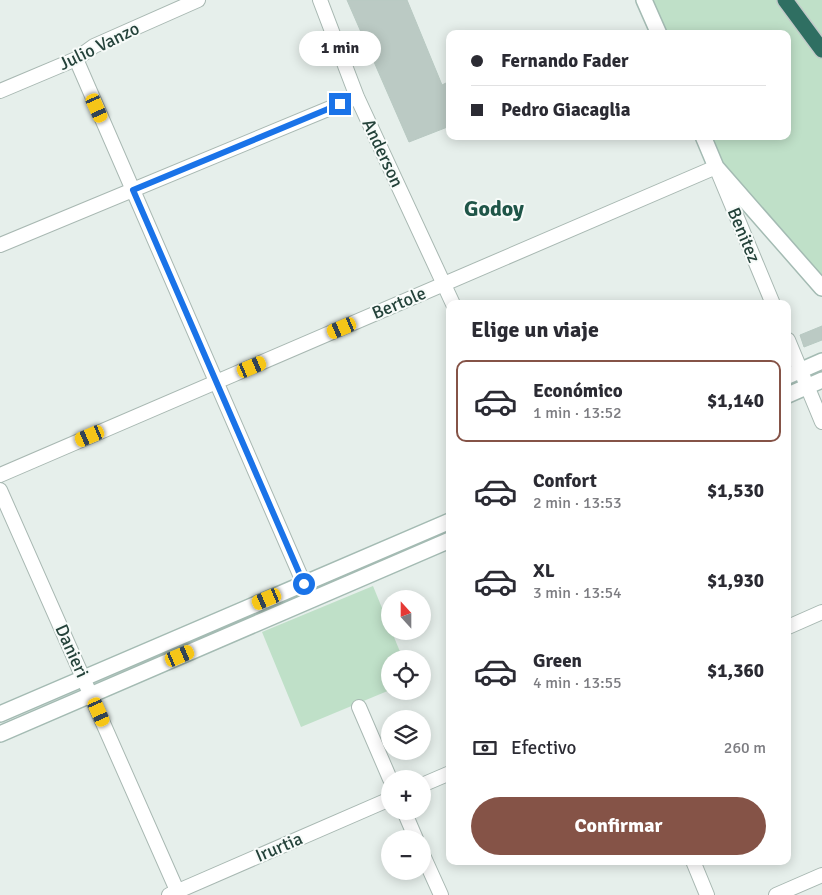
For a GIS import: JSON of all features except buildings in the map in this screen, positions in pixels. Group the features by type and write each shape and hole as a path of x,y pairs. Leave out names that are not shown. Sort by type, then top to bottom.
{"highway":[{"path":"785,0 822,50"}],"main road":[{"path":"644,0 657,30"},
{"path":"705,140 716,167 822,288"},
{"path":"794,373 822,361"},
{"path":"791,394 822,380"},
{"path":"0,714 446,523"},
{"path":"0,734 446,542"}],"street":[{"name":"Julio Vanzo","path":"0,91 76,59 94,46 198,0"},
{"name":"Anderson","path":"320,0 357,97 451,300"},
{"path":"76,59 311,600"},
{"path":"0,245 357,97"},
{"name":"Bertole","path":"0,475 716,167"},
{"name":"Benitez","path":"716,167 771,300"},
{"path":"791,356 794,373 807,386 822,422"},
{"name":"Danieri","path":"0,490 91,694 175,894"},
{"path":"791,626 822,612"},
{"path":"359,707 386,770"},
{"path":"431,781 446,775"},
{"name":"Irurtia","path":"175,894 381,803"},
{"path":"695,865 708,895"},
{"path":"431,873 441,895"},
{"path":"776,895 822,875"}],"green space":[{"path":"644,0 822,0 822,288 716,167 705,140 791,140 791,30 657,30"},
{"path":"373,586 381,605 381,640 395,640 399,650 381,650 381,694 301,727 262,632"}],"district":[{"name":"Godoy","path":"494,208"}],"route":[{"path":"304,584 133,190 340,104"}]}
